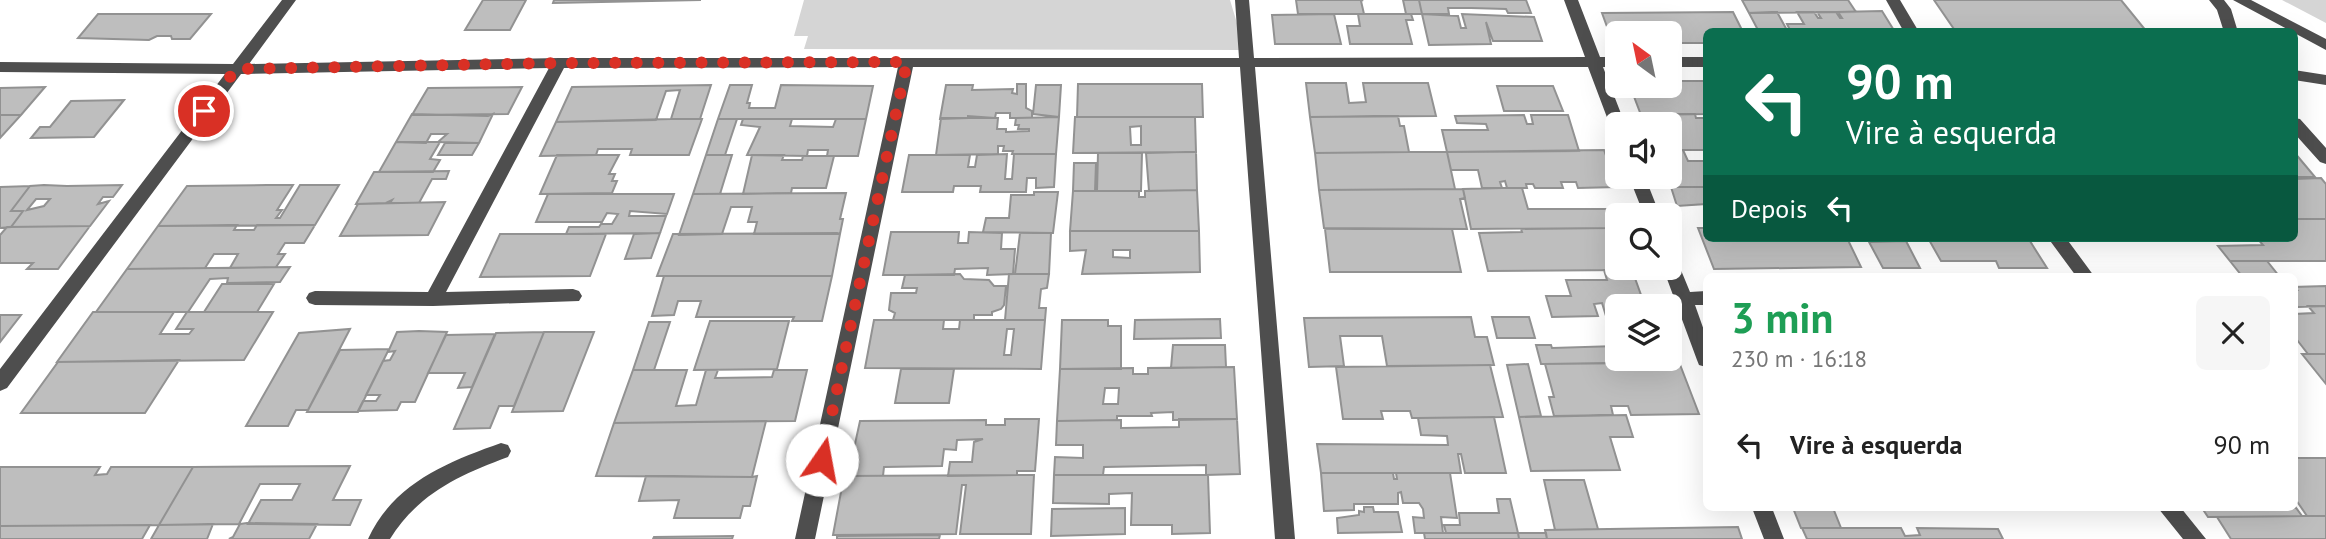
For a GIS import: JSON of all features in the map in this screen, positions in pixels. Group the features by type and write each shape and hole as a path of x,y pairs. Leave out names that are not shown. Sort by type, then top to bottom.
{"street":[{"path":"0,383 289,0"},
{"path":"1242,0 1285,539"},
{"path":"1571,0 1612,112"},
{"path":"1893,0 1910,28"},
{"path":"2216,0 2224,9 2230,28"},
{"path":"2240,0 2294,28"},
{"path":"2298,30 2326,45"},
{"path":"805,539 907,62"},
{"path":"0,67 236,69 559,63 1605,62"},
{"path":"1682,62 1703,62"},
{"path":"433,299 559,63"},
{"path":"2298,76 2326,80"},
{"path":"2298,127 2326,158"},
{"path":"2060,242 2083,273"},
{"path":"1676,280 1703,351"},
{"path":"315,298 573,296"},
{"path":"1683,299 1703,298"},
{"path":"378,539 387,522 416,489 450,470 501,451"},
{"path":"1763,511 1774,539"},
{"path":"2171,511 2196,539"}],"shaded area":[{"path":"804,0 1230,0 1245,50 804,49 808,36 794,36"},
{"path":"2282,0 2326,0 2326,23"}],"building":[{"path":"483,0 526,0 510,30 465,30"},
{"path":"554,0 701,0 553,3"},
{"path":"1296,0 1363,0 1364,14 1298,14"},
{"path":"1403,0 1419,0 1422,14 1406,14"},
{"path":"1419,0 1526,0 1531,13 1508,13 1506,9 1448,8 1449,14 1422,14"},
{"path":"1742,0 1848,0 1856,12 1749,13"},
{"path":"1934,0 2121,0 2144,28 1953,28"},
{"path":"1882,11 1893,28 1789,28 1787,24 1804,24 1797,12 1814,12 1821,18 1817,12 1836,12 1842,18 1838,12"},
{"path":"1733,12 1741,28 1703,28 1703,43 1682,43 1682,21 1605,21 1602,13"},
{"path":"1777,12 1786,28 1757,28 1749,13"},
{"path":"98,14 211,14 190,39 172,39 171,36 157,36 149,40 78,38"},
{"path":"1334,14 1341,44 1275,44 1272,15"},
{"path":"1358,14 1411,14 1413,20 1406,20 1412,44 1350,44 1347,26 1360,26"},
{"path":"1422,14 1458,16 1461,28 1466,28 1462,14 1534,17 1542,41 1493,41 1486,22 1491,44 1429,45"},
{"path":"1682,81 1703,81 1703,114 1640,112 1635,98 1682,98"},
{"path":"1306,83 1346,83 1349,103 1366,102 1363,83 1428,83 1436,116 1310,117"},
{"path":"1017,84 1026,84 1026,108 1032,111 1032,118 1010,118 1010,113 996,113 995,118 968,116 940,119 946,85 973,85 972,90 1013,89 1012,93 1017,94"},
{"path":"1078,84 1202,84 1203,117 1077,117"},
{"path":"711,85 700,119 671,119 680,90 666,91 656,120 556,122 572,87"},
{"path":"730,85 752,85 747,103 750,103 749,108 775,108 781,85 873,86 866,119 718,119"},
{"path":"1036,85 1061,85 1059,117 1033,114"},
{"path":"1497,86 1553,86 1563,111 1504,111"},
{"path":"45,87 21,115 0,115 0,88"},
{"path":"522,87 508,114 412,115 428,88"},
{"path":"124,100 94,137 31,138 40,127 50,127 71,101"},
{"path":"412,114 493,114 479,143 438,142 447,134 431,134 426,143 396,142"},
{"path":"1682,114 1695,114 1696,118 1703,118 1703,150 1682,150"},
{"path":"0,115 21,115 0,138"},
{"path":"1524,115 1527,124 1533,124 1531,115 1568,115 1579,151 1447,152 1442,130 1488,130 1486,124 1457,123 1455,116"},
{"path":"1398,116 1400,126 1404,126 1409,152 1315,153 1310,117"},
{"path":"1059,117 1056,154 1012,154 1013,151 1003,151 1004,146 998,146 998,154 936,155 941,118 998,118 997,129 1006,129 1006,132 1029,131 1018,129 1019,125 1015,125 1016,118"},
{"path":"1075,117 1195,117 1196,152 1073,153","holes":["1141,126 1141,145 1131,145 1130,127"]},
{"path":"702,119 689,155 630,155 632,149 598,149 596,155 540,156 556,122"},
{"path":"718,119 737,119 725,155 706,155"},
{"path":"743,119 792,119 790,126 833,127 836,119 866,119 858,156 827,156 828,150 808,150 807,156 747,155 760,127 741,125"},
{"path":"396,142 440,142 430,159 440,160 433,172 379,172"},
{"path":"445,143 479,143 472,155 438,155"},
{"path":"1604,150 1605,187 1578,188 1576,182 1561,182 1563,188 1535,188 1533,184 1526,184 1527,188 1507,188 1505,181 1500,182 1502,188 1482,188 1478,170 1451,170 1447,152"},
{"path":"1682,150 1688,161 1703,161 1703,187 1682,187"},
{"path":"1196,152 1197,190 1149,191 1146,153"},
{"path":"1447,152 1455,189 1319,190 1315,153"},
{"path":"1098,153 1142,153 1141,191 1097,191"},
{"path":"1007,154 1005,179 1012,179 1014,154 1056,154 1054,187 1036,188 1036,178 1027,178 1026,192 980,192 981,186 954,186 953,192 902,192 909,155 970,155 968,167 975,167 977,155"},
{"path":"557,155 619,155 609,174 615,174 612,181 617,181 612,193 540,194"},
{"path":"706,155 732,155 720,194 693,194"},
{"path":"752,155 784,155 782,160 802,160 803,156 834,156 826,188 792,188 791,193 743,194"},
{"path":"2298,157 2315,177 2298,177"},
{"path":"1074,163 1096,163 1095,191 1073,191"},
{"path":"449,171 446,179 432,179 419,203 390,203 392,200 386,203 356,204 374,172"},
{"path":"2321,178 2326,184 2326,219 2298,219 2298,179"},
{"path":"122,185 113,197 103,197 98,204 109,201 90,226 11,227 23,211 11,211 30,186","holes":["36,199 50,199 44,206 27,210"]},
{"path":"293,185 277,210 282,210 276,218 280,218 300,185 339,185 315,225 158,226 187,186"},
{"path":"30,186 11,211 23,211 11,227 0,228 0,187"},
{"path":"1703,187 1703,204 1682,206 1682,203 1676,203 1672,189"},
{"path":"1522,188 1528,209 1605,209 1605,228 1471,229 1463,189"},
{"path":"1463,189 1465,198 1460,199 1467,229 1324,228 1319,190"},
{"path":"1197,190 1199,231 1070,231 1073,191 1139,191 1139,197 1145,197 1145,191"},
{"path":"1034,192 1058,192 1053,233 983,232 986,218 1009,218 1011,195 1034,195"},
{"path":"846,193 840,219 843,219 840,234 754,234 757,222 748,222 752,207 731,207 722,234 679,235 693,194"},
{"path":"548,194 674,194 667,214 630,211 629,216 666,216 660,233 566,234 569,227 612,224 618,214 607,213 602,222 536,222"},
{"path":"445,202 428,235 340,236 358,204"},
{"path":"2298,219 2326,219 2326,261 2230,261 2218,246 2263,245 2260,242 2298,242"},
{"path":"237,225 234,230 254,230 257,225 315,225 304,243 285,243 278,254 285,254 276,267 230,268 238,254 214,254 205,268 127,269 158,226"},
{"path":"90,226 58,269 27,269 33,263 0,263 0,235 7,227"},
{"path":"1605,228 1605,270 1488,271 1479,233 1522,232 1521,229"},
{"path":"1698,228 1703,228 1703,241"},
{"path":"1325,229 1452,229 1461,272 1330,272"},
{"path":"1070,231 1199,231 1200,272 1082,274 1086,250 1070,251","holes":["1113,250 1130,250 1130,258 1113,257"]},
{"path":"891,232 959,232 958,243 968,243 969,232 1002,233 1001,249 1015,249 1013,274 987,275 988,268 955,269 954,275 883,275"},
{"path":"660,233 651,258 625,259 634,234"},
{"path":"1020,233 1051,233 1049,274 1015,274"},
{"path":"500,234 606,234 590,276 480,277"},
{"path":"673,234 840,234 832,276 657,276"},
{"path":"1703,242 1849,242 1861,267 1714,269"},
{"path":"1869,242 1907,242 1920,268 1883,268"},
{"path":"1930,242 2031,242 2047,268 1999,268 1996,261 1941,261"},
{"path":"2230,261 2267,261 2277,273 2240,273"},
{"path":"290,267 280,282 227,283 228,278 210,279 188,312 96,312 127,269"},
{"path":"960,274 964,279 989,280 994,286 1006,286 1004,305 992,312 992,315 974,315 974,320 893,320 895,313 889,310 891,293 916,293 917,288 902,288 905,275"},
{"path":"1009,274 1049,274 1047,288 1041,289 1039,308 1046,308 1045,320 1005,320"},
{"path":"664,276 832,276 822,321 792,321 794,317 696,317 701,301 678,301 674,315 652,316"},
{"path":"1566,280 1636,280 1641,294 1605,294 1605,313 1602,303 1594,304 1598,316 1552,317 1546,296 1571,296"},
{"path":"222,284 274,284 257,312 204,312"},
{"path":"2326,286 2326,306 2298,307 2298,287"},
{"path":"2308,306 2326,306 2326,354 2308,354 2298,341 2298,314 2314,313"},
{"path":"93,312 174,312 160,334 189,334 193,329 176,329 187,312 273,312 244,360 57,362"},
{"path":"0,315 21,315 0,342"},
{"path":"1471,317 1475,337 1487,337 1494,365 1387,366 1382,336 1340,336 1344,366 1309,367 1304,318"},
{"path":"1492,317 1529,317 1535,338 1497,338"},
{"path":"1220,319 1221,338 1134,339 1135,320"},
{"path":"874,320 944,320 943,329 959,329 960,320 1045,320 1041,369 865,368","holes":["1007,329 1014,329 1011,355 1004,355"]},
{"path":"1062,320 1108,320 1108,326 1121,326 1121,369 1060,369"},
{"path":"710,321 789,321 777,369 694,370"},
{"path":"649,322 670,322 654,370 633,370"},
{"path":"350,329 308,410 296,410 288,426 246,426 299,333"},
{"path":"397,332 447,332 415,402 401,402 397,410 358,411 363,401 376,401 380,395 366,395 383,361 390,360 395,351 388,352"},
{"path":"544,332 514,406 499,406 490,428 454,429 496,333"},
{"path":"544,332 594,332 563,411 512,412"},
{"path":"495,334 472,387 458,388 465,373 428,373 446,335"},
{"path":"1173,345 1225,345 1226,367 1171,368"},
{"path":"1536,345 1551,345 1552,348 1605,346 1605,363 1541,364"},
{"path":"389,349 358,412 307,412 340,350"},
{"path":"2302,354 2326,354 2326,384"},
{"path":"179,360 145,413 21,413 58,362"},
{"path":"1605,363 1605,371 1682,370 1699,414 1631,415 1628,406 1611,406 1613,415 1554,416 1549,397 1554,397 1545,364"},
{"path":"1528,364 1541,416 1519,417 1507,365"},
{"path":"1490,365 1503,417 1412,418 1410,411 1381,411 1383,419 1343,419 1336,367"},
{"path":"1234,367 1237,419 1173,420 1173,412 1151,413 1152,416 1117,416 1117,420 1057,421 1060,369 1133,368 1133,374 1148,374 1148,368","holes":["1105,388 1119,388 1118,404 1103,404"]},
{"path":"901,369 954,369 949,403 895,403"},
{"path":"633,370 687,370 676,406 696,405 706,370 718,370 715,378 772,377 774,370 807,370 795,421 614,423"},
{"path":"1626,415 1633,437 1610,437 1620,470 1531,471 1519,417"},
{"path":"1494,417 1506,473 1465,473 1461,454 1458,454 1461,473 1321,473 1317,444 1448,445 1447,436 1421,435 1418,418"},
{"path":"1005,419 1039,419 1035,471 1017,471 1017,475 948,476 950,462 972,462 974,442 983,439 957,440 956,450 944,449 942,466 884,467 883,476 848,476 860,421 986,420 986,425 1005,425"},
{"path":"1179,419 1237,419 1240,474 1206,475 1206,465 1104,467 1103,475 1054,475 1055,457 1083,458 1083,445 1056,445 1057,421 1121,420 1121,428 1179,427"},
{"path":"766,421 752,477 596,476 614,423"},
{"path":"2298,458 2326,458 2326,516 2307,516 2298,503"},
{"path":"350,466 333,500 361,500 350,525 248,524 261,500 292,500 300,484 260,484 239,524 159,525 193,467"},
{"path":"0,467 100,467 95,475 107,474 111,467 193,467 159,525 0,526"},
{"path":"1321,473 1393,473 1394,479 1397,479 1396,473 1450,473 1457,518 1441,517 1443,533 1415,533 1413,517 1424,518 1423,509 1419,503 1403,503 1401,492 1398,493 1398,504 1354,504 1354,510 1324,511"},
{"path":"1034,475 1031,534 960,534 966,485 962,485 956,534 833,535 844,476"},
{"path":"1054,475 1208,475 1210,533 1172,534 1172,525 1131,525 1132,493 1109,494 1109,504 1053,503"},
{"path":"646,476 757,476 750,506 743,506 740,518 674,518 679,500 639,501"},
{"path":"1544,480 1584,480 1598,529 1555,530"},
{"path":"1497,499 1510,499 1518,533 1446,533 1444,525 1460,525 1459,513 1499,513"},
{"path":"1364,507 1373,507 1374,512 1398,512 1402,532 1338,533 1337,518 1359,515 1359,511 1364,512"},
{"path":"1125,508 1125,534 1051,536 1052,509"},
{"path":"2298,510 2302,516 2208,517 2204,511"},
{"path":"1794,511 1834,511 1841,528 1801,528"},
{"path":"2326,516 2326,539 2231,539 2217,517"},
{"path":"213,524 207,539 151,539 159,525"},
{"path":"240,524 317,524 309,539 229,539"},
{"path":"150,525 142,539 0,539 0,526"},
{"path":"1738,527 1742,539 1547,539 1545,530"},
{"path":"1802,528 1901,528 1905,536 1920,535 1917,528 1998,529 2003,539 1807,539"},
{"path":"1424,533 1518,533 1519,539 1425,539"},
{"path":"1518,533 1546,533 1547,539 1519,539"},
{"path":"940,535 939,539 837,539 837,536"},
{"path":"733,536 732,539 653,539 654,537"}],"route":[{"path":"204,111 236,69 559,63 907,62 822,460"}]}
